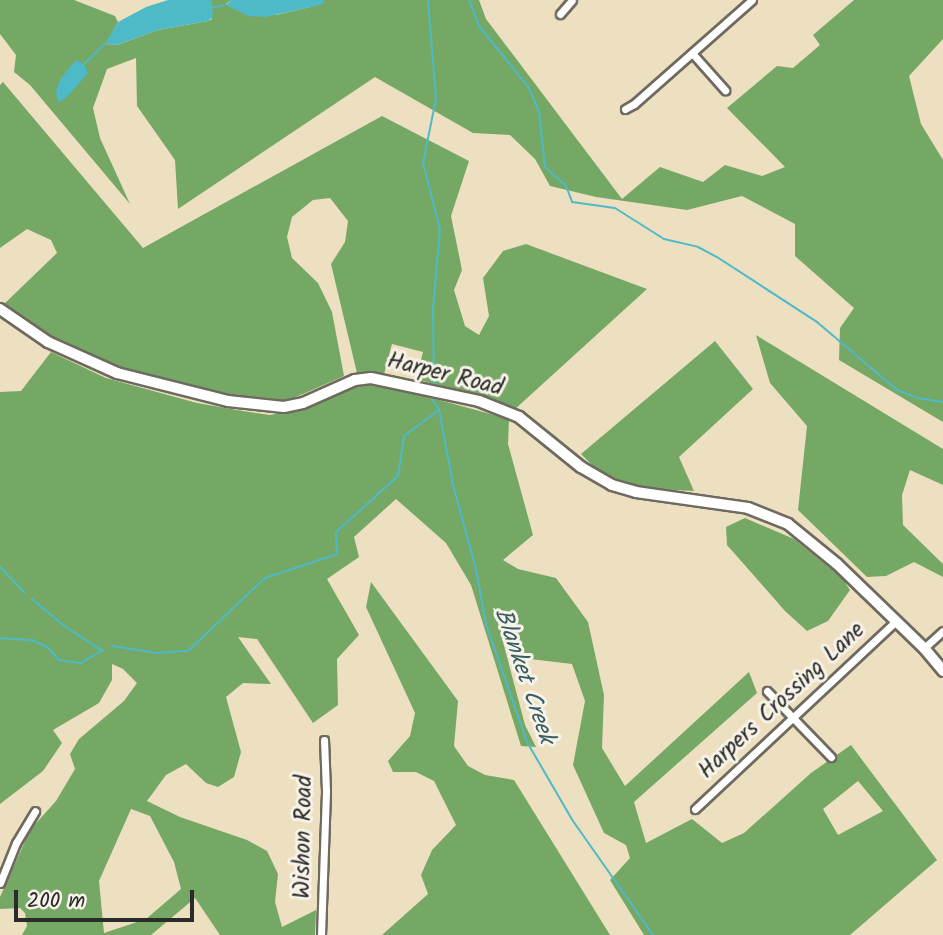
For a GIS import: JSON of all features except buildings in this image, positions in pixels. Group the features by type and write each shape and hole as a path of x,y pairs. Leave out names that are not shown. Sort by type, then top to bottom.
{"street":[{"path":"560,14 572,0"},
{"path":"625,109 752,0"},
{"path":"692,53 724,90"},
{"name":"Harper Road","path":"0,309 48,342 117,373 228,401 284,407 355,380 371,378 479,401 519,417 568,458 612,485 636,492 748,508 788,524 811,540 924,648 943,671"},
{"name":"Harpers Crossing Lane","path":"695,809 896,621"},
{"path":"924,648 943,631"},
{"path":"767,691 831,757"},
{"name":"Wishon Road","path":"321,935 326,791 324,740"},
{"path":"0,883 16,843 36,811"}],"green space":[{"path":"0,0 74,0 115,16 118,22 106,44 117,45 158,30 208,21 212,19 211,0 231,0 226,4 276,15 310,7 323,0 479,0 486,19 622,199 660,167 703,182 725,165 762,176 785,167 727,108 777,66 793,68 820,45 813,35 854,0 943,0 943,39 909,76 921,124 943,160 943,422 839,360 840,328 854,308 795,256 795,224 742,196 687,210 596,197 550,186 535,159 510,135 473,133 375,77 178,209 175,160 137,106 136,58 107,69 93,108 100,138 130,204 30,85 14,72 16,55 0,34"},
{"path":"3,82 143,248 382,116 469,161 451,216 462,270 454,290 465,326 479,335 489,316 483,278 503,251 526,244 647,289 514,410 492,400 416,379 423,352 392,344 384,374 357,373 331,264 345,242 348,221 330,198 313,200 292,217 287,237 292,258 318,283 332,312 344,376 280,404 149,378 55,342 2,306 57,253 51,240 27,229 0,248 0,85"},
{"path":"756,335 943,449 943,485 910,470 902,495 903,525 943,564 943,577 914,562 886,576 867,577 798,510 807,426 770,383"},
{"path":"715,341 753,389 679,457 694,491 653,489 623,482 596,469 581,454"},
{"path":"51,352 106,378 197,403 270,415 304,408 362,384 417,394 509,419 508,444 533,535 503,560 518,569 556,578 588,622 604,695 602,748 625,786 749,672 757,693 634,802 646,843 692,819 722,843 744,833 811,773 851,745 937,860 850,935 644,935 610,880 630,858 626,845 604,833 573,765 585,701 572,664 530,659 520,648 512,630 502,623 502,638 525,725 536,747 521,746 471,585 446,543 396,499 354,537 359,557 327,579 359,635 337,659 338,705 313,723 257,639 238,637 271,684 243,683 226,697 241,752 234,777 218,787 206,783 186,764 166,775 147,801 180,817 247,840 267,851 278,874 275,902 282,927 316,910 315,935 220,935 195,898 151,935 22,935 27,926 25,913 20,908 0,909 0,897 30,830 56,801 75,769 70,754 79,739 124,701 137,683 123,669 112,664 112,680 99,703 53,730 62,743 43,771 0,804 0,392 21,391","holes":["858,781 883,811 838,835 823,809","131,809 150,816 174,862 181,889 146,919 104,933 99,881"]},
{"path":"745,518 794,539 842,578 850,590 828,621 807,631 785,611 727,545 726,527"},
{"path":"371,582 458,701 454,746 468,766 485,775 514,780 610,935 382,935 428,894 421,875 432,850 456,825 434,781 416,772 393,772 388,761 410,736 415,713 366,607"}],"water":[{"path":"168,0 211,0 213,17 208,21 158,30 117,45 105,44 118,22 146,7"},
{"path":"231,0 323,0 324,4 266,17 248,16 226,5"},
{"path":"76,60 84,65 88,73 66,98 58,102 56,91 61,78"}],"waterway":[{"name":"Blanket Creek","path":"428,0 436,99 423,163 440,229 433,309 434,385"},
{"path":"469,0 479,26 529,88 539,111 545,167 566,186 572,202 615,208 664,239 698,247 717,257 817,322 897,390 918,398 943,402"},
{"path":"210,8 225,5"},
{"path":"84,64 105,44"},
{"name":"Blanket Creek","path":"432,399 439,409 453,485 476,569 486,624 527,742 573,821 653,935"},
{"path":"112,646 157,653 188,651 265,578 337,554 336,532 398,476 404,436 439,410"},
{"path":"0,567 25,593"},
{"path":"32,599 63,625 101,650"},
{"path":"0,638 32,640 47,647 59,660 81,663 103,650"}]}
